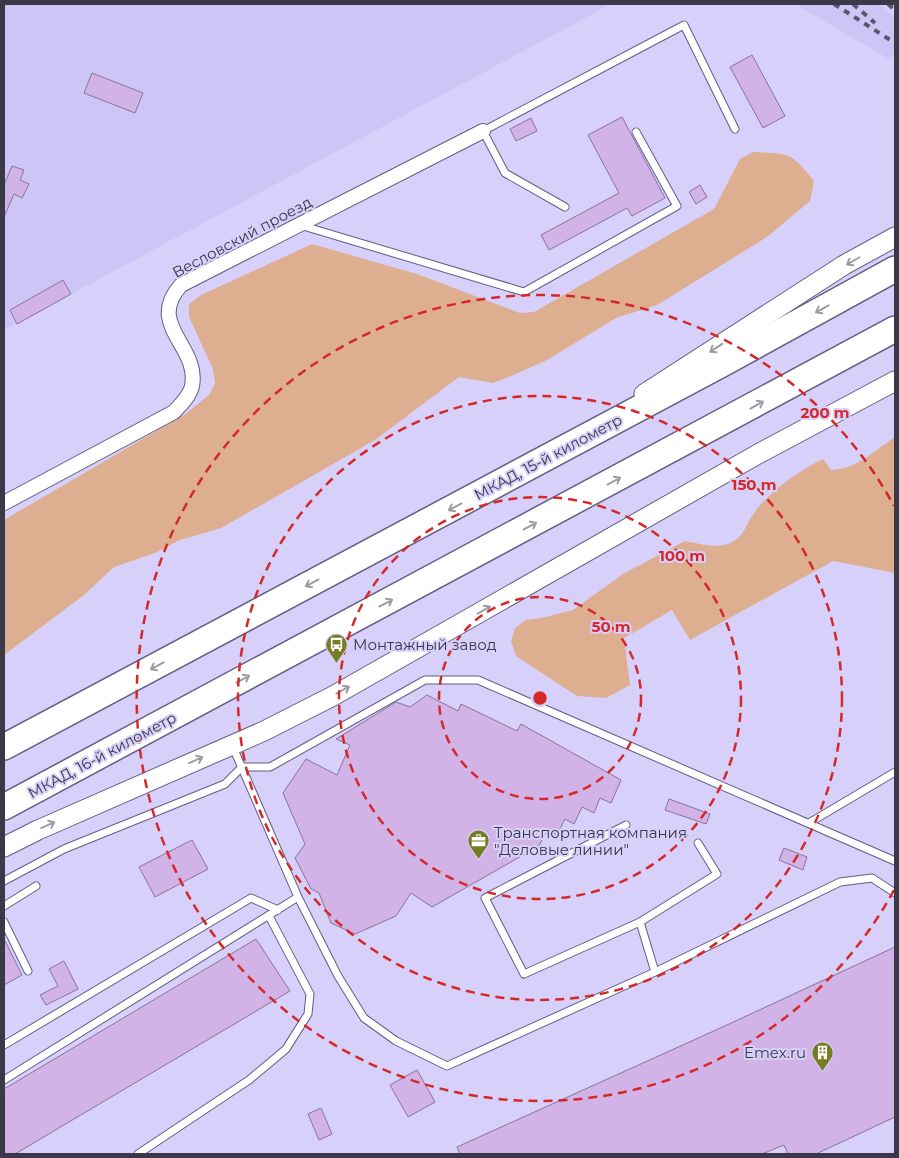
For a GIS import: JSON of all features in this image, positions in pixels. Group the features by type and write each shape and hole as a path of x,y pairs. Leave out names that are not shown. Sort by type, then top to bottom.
{"highway":[{"name":"МКАД, 15-й километр","path":"4,747 895,269"},
{"name":"МКАД, 16-й километр","path":"4,807 895,329"}],"main road":[{"path":"544,459 844,266 895,236"},
{"path":"4,847 264,731 341,691 750,459 895,381"}],"street":[{"name":"Весловский проезд","path":"4,503 174,412 184,401 192,386 192,367 168,318 168,306 173,293 181,284 483,130"}],"lane":[{"path":"565,208 505,173 483,130 684,25 735,129"},
{"path":"298,224 524,292 677,206 636,132"},
{"path":"4,880 64,849 225,784 242,767 270,767 425,680 478,680 895,861"},
{"path":"232,745 298,897 338,976 364,1018 396,1042 447,1066 655,972 840,882 872,878 895,893"},
{"path":"809,823 895,772"},
{"path":"626,825 484,898 524,974 640,922 717,874 698,843"},
{"path":"4,906 36,886"},
{"path":"4,1080 298,897"},
{"path":"4,1045 251,898 278,910"},
{"path":"138,1154 249,1080 286,1049 308,1014 310,994 269,916"},
{"path":"4,922 28,971"},
{"path":"640,922 655,972"}],"shaded area":[{"path":"4,4 611,4 4,330"},
{"path":"795,4 880,4 895,18 895,52 889,59"},
{"path":"753,152 775,153 788,156 800,164 814,181 810,201 767,237 657,305 616,318 547,360 493,383 459,377 375,440 221,528 180,540 155,553 114,567 84,595 4,655 4,520 187,413 209,395 215,383 213,369 189,317 189,304 201,295 312,244 417,274 520,313 534,312 714,209 740,159"},
{"path":"895,437 895,573 833,561 690,640 672,610 624,638 630,685 606,698 577,696 516,656 511,641 515,628 526,620 573,610 623,574 685,541 711,546 731,543 742,534 752,516 768,497 794,476 823,459 831,470 841,469 857,463"}],"building":[{"path":"752,55 785,116 763,128 730,67"},
{"path":"92,73 143,93 135,113 84,93"},
{"path":"622,117 665,198 632,216 627,208 549,250 541,235 619,193 588,135"},
{"path":"531,118 537,131 516,141 510,129"},
{"path":"12,166 24,170 20,180 29,184 22,198 14,194 4,217 4,185"},
{"path":"700,185 707,197 696,204 689,192"},
{"path":"63,280 71,294 17,324 10,310"},
{"path":"427,695 458,711 461,704 517,731 521,724 621,780 611,803 600,798 594,813 582,807 574,824 565,819 557,835 547,829 539,846 432,907 411,893 396,916 355,934 331,923 319,893 311,889 295,858 305,844 283,793 306,759 337,775 350,745 336,739 396,702 410,707"},
{"path":"669,799 710,814 706,824 665,810"},
{"path":"192,840 208,869 155,897 139,867"},
{"path":"784,848 807,857 803,870 779,860"},
{"path":"4,939 22,975 4,985"},
{"path":"256,939 290,991 15,1154 4,1154 4,1089"},
{"path":"895,947 895,1117 816,1154 788,1154 784,1145 762,1154 460,1154 457,1147"},
{"path":"64,961 78,989 46,1005 40,995 58,986 49,969"},
{"path":"417,1070 435,1102 408,1117 390,1085"},
{"path":"321,1108 332,1134 319,1140 308,1114"}],"railway":[{"path":"834,4 895,43"},
{"path":"853,4 875,23"},
{"path":"888,4 895,10"}],"place":[{"name":"Монтажный завод","path":"337,663"},
{"name":"Транспортная компания \"Деловые линии\"","path":"478,860"},
{"name":"Emex.ru","path":"822,1071"}]}
